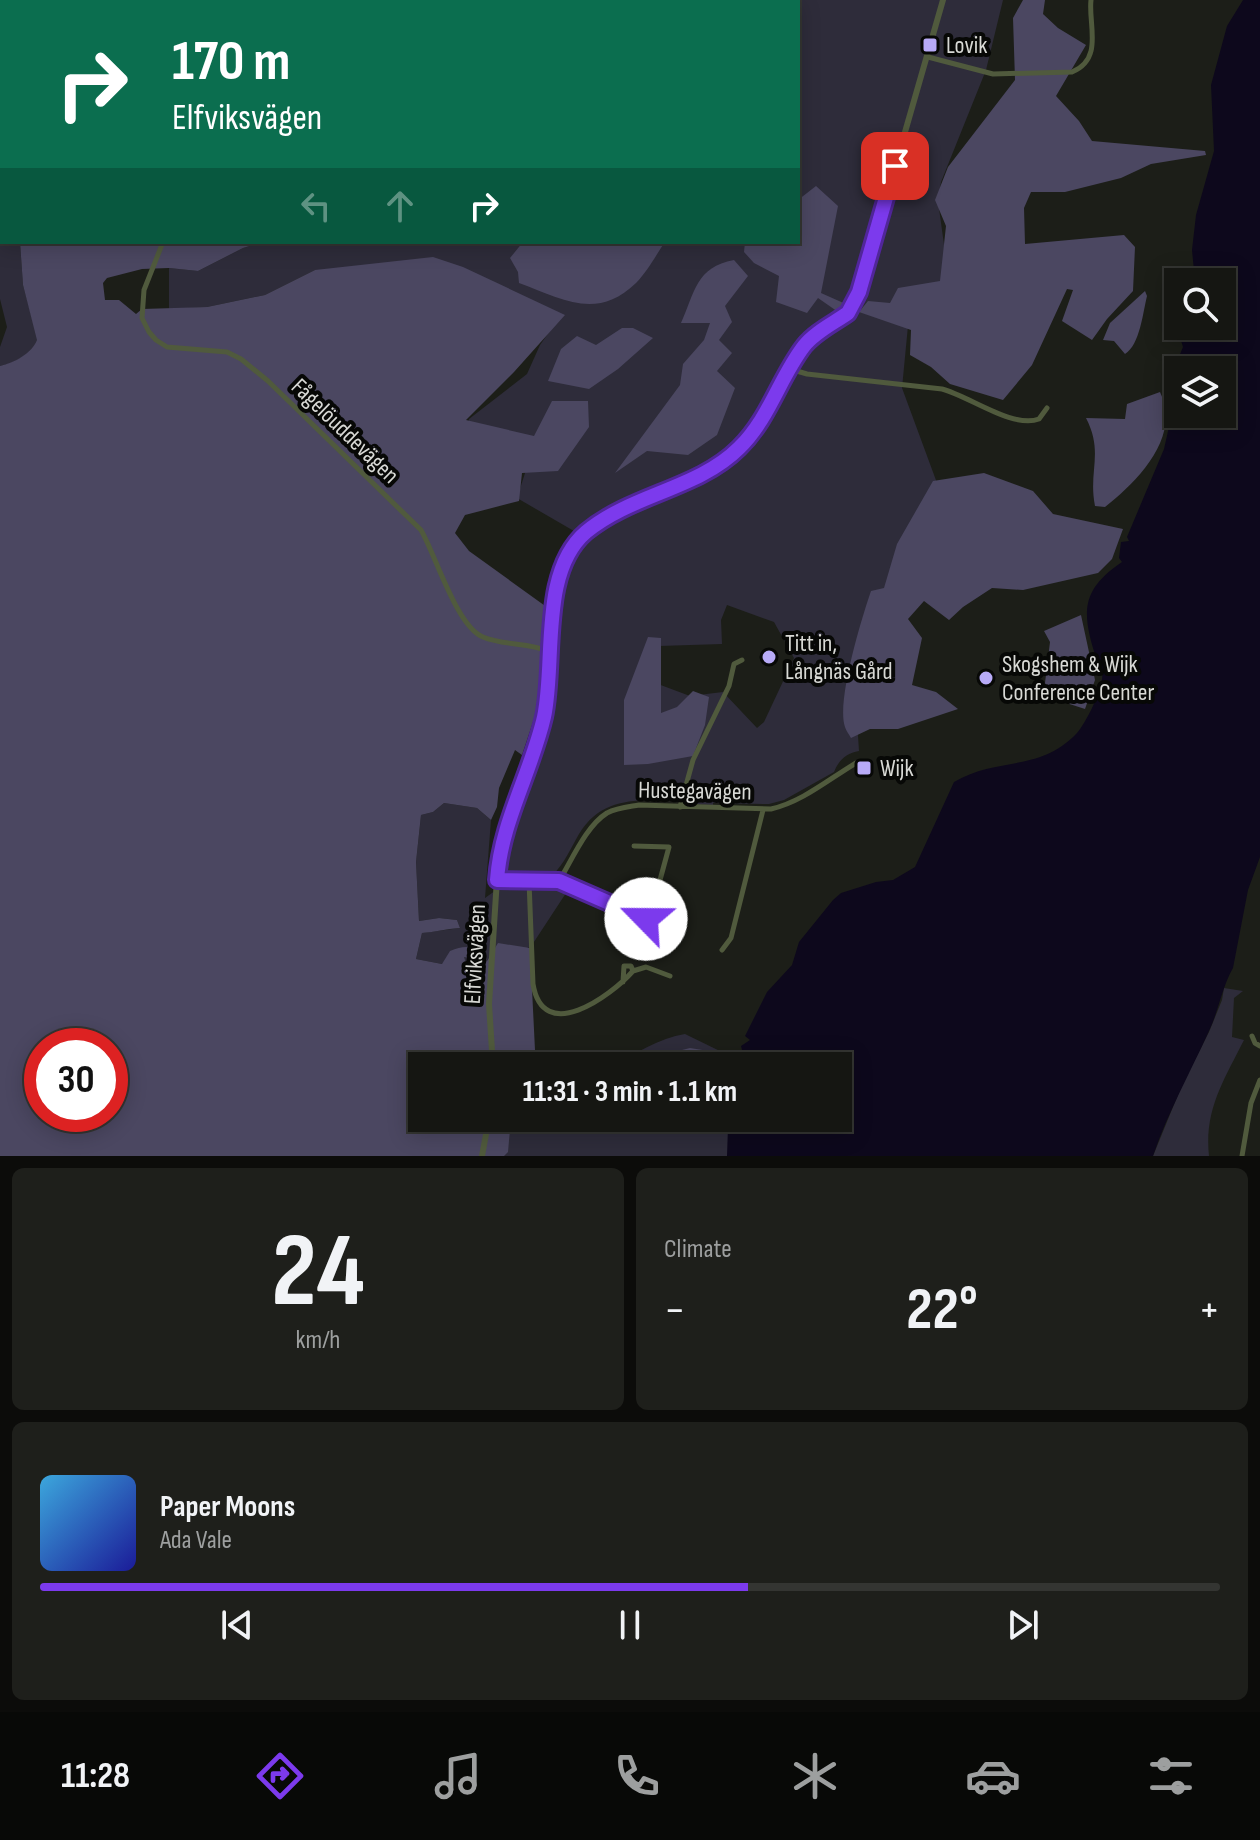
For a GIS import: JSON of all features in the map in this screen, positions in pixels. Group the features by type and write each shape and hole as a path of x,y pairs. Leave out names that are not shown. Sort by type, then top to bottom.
{"street":[{"name":"Elfviksvägen","path":"492,1052 489,1004 500,853 511,810 544,716 559,573 565,558 579,538 621,509 703,474 730,456 754,431 808,341 848,313 857,300 943,0"},
{"path":"928,57 993,74 1072,72 1082,66 1094,40 1091,0"},
{"name":"Fågelöuddevägen","path":"162,244 144,290 142,318 156,340 167,347 227,352 241,359 268,381 421,530 456,606 474,632 485,638 551,652"},
{"path":"790,369 807,374 960,393 1025,422 1039,419 1047,408"},
{"path":"680,807 693,760 729,686 734,664 742,660"},
{"name":"Hustegavägen","path":"559,881 592,828 606,814 639,805 763,810 782,806 856,763"},
{"path":"722,950 731,938 763,810"},
{"path":"634,846 669,847 646,919"},
{"path":"497,880 559,881 672,930"},
{"path":"529,881 533,984 541,1007 559,1013 581,1009 593,1004 633,971 646,967 670,976"},
{"path":"1252,1036 1260,1046"},
{"path":"1242,1156 1251,1103 1260,1080"},
{"path":"482,1156 486,1132"}],"shaded area":[{"path":"800,0 1003,0 986,70 941,182 938,201 949,281 910,305 902,388 937,483 856,705 859,751 844,758 834,772 784,800 769,804 713,805 641,800 613,805 589,821 552,876 525,874 525,885 568,890 528,947 500,1052 496,1052 495,948 480,968 466,963 463,956 475,948 442,964 416,959 422,933 460,928 457,920 439,918 419,921 416,862 421,815 433,812 444,803 477,808 491,820 485,898 499,888 501,856 507,832 547,720 563,579 586,538 517,498 536,439 468,423 469,419 527,374 540,345 559,318 315,270 265,295 207,307 169,309 169,268 198,271 256,244 800,244","holes":["727,605 774,622 794,658 764,722 757,728 723,692 690,696 658,684 659,646 722,644 721,620"]},
{"path":"1023,0 1045,0 1043,14 1058,28 1086,45 1056,96 1092,141 1205,151 1206,155 1151,164 1121,178 1065,192 1031,192 1024,208 1025,244 1124,235 1135,247 1133,291 1092,340 1062,321 1073,290 1067,289 1032,365 1003,400 950,384 931,367 910,355 911,330 859,312 868,301 890,303 898,288 940,281 946,226 935,200 948,167 1015,80 1013,18"},
{"path":"1243,0 1260,0 1260,857 1248,890 1233,968 1209,1031 1153,1156 727,1156 728,1132 852,1132 852,1052 741,1052 741,1046 750,1040 745,1036 767,992 792,965 799,942 841,893 893,880 915,867 954,782 986,769 1048,754 1077,733 1094,704 1102,678 1087,617 1091,594 1098,583 1122,562 1119,558 1121,542 1129,541 1127,537 1164,449 1169,428 1236,428 1236,356 1179,356 1183,347 1181,340 1236,340 1236,268 1194,268 1192,250 1196,215 1214,151 1211,85 1227,26"},
{"path":"816,186 838,206 821,293 848,305 841,314 818,298 807,313 776,302 779,276 754,263 744,252 745,244 800,244 800,198"},
{"path":"0,244 20,244 23,285 38,340 22,357 0,366 0,347 7,327 0,299"},
{"path":"20,244 256,244 198,271 142,269 107,278 103,283 105,300 119,300 136,314 142,309 207,307 265,295 315,270 433,257 463,267 565,315 466,420 534,436 552,401 588,401 589,427 558,471 522,473 519,501 465,515 455,533 469,551 548,608 536,713 522,755 515,750 499,788 497,807 491,820 477,808 444,803 433,812 421,815 416,862 419,921 439,918 457,920 460,928 422,933 416,959 442,964 450,951 468,947 482,956 477,959 464,957 466,963 474,962 479,968 498,943 530,948 536,1052 408,1052 408,1132 510,1132 508,1152 504,1156 0,1156 0,366 22,357 37,340 23,285"},
{"path":"521,244 664,244 648,269 622,295 593,304 565,300 519,283 518,272 510,258"},
{"path":"734,260 748,276 725,306 732,322 719,340 732,353 717,371 735,388 717,435 688,455 647,451 615,473 680,385 683,364 704,340 710,323 681,323 698,282 712,268"},
{"path":"1145,291 1147,296 1137,336 1125,354 1114,341 1103,340 1110,323"},
{"path":"622,328 633,328 653,338 618,369 589,389 548,381 561,349 577,336 596,345"},
{"path":"1160,392 1164,406 1161,442 1130,485 1105,507 1095,506 1094,442 1086,418 1125,419 1127,404"},
{"path":"984,473 1033,491 1053,514 1123,529 1112,559 1098,573 1023,590 992,588 949,620 924,601 908,619 922,638 912,685 936,692 958,709 898,729 870,729 851,738 845,727 844,699 851,659 871,591 884,588 897,544 933,481"},
{"path":"1081,615 1095,680 1085,709 1054,699 1045,683 1050,642 1044,631"},
{"path":"648,637 661,638 661,713 677,707 693,691 709,697 705,725 693,756 624,765 624,700"},
{"path":"1224,988 1243,991 1234,998 1232,1037 1244,1040 1213,1110 1208,1139 1209,1156 1153,1156 1182,1085 1209,1032"},
{"path":"685,1034 722,1052 639,1052"},
{"path":"690,1048 715,1052 674,1052"},
{"path":"852,1125 909,1156 485,1156 490,1132 852,1132"}],"place":[{"name":"Lovik","path":"930,45"},
{"name":"Titt in, Långnäs Gård","path":"769,657"},
{"name":"Skogshem & Wijk Conference Center","path":"986,678"},
{"name":"Wijk","path":"864,768"}],"route":[{"path":"646,919 559,881 497,880 511,810 544,716 559,573 579,538 594,526 641,499 708,471 746,440 804,346 853,306 895,166"}]}
